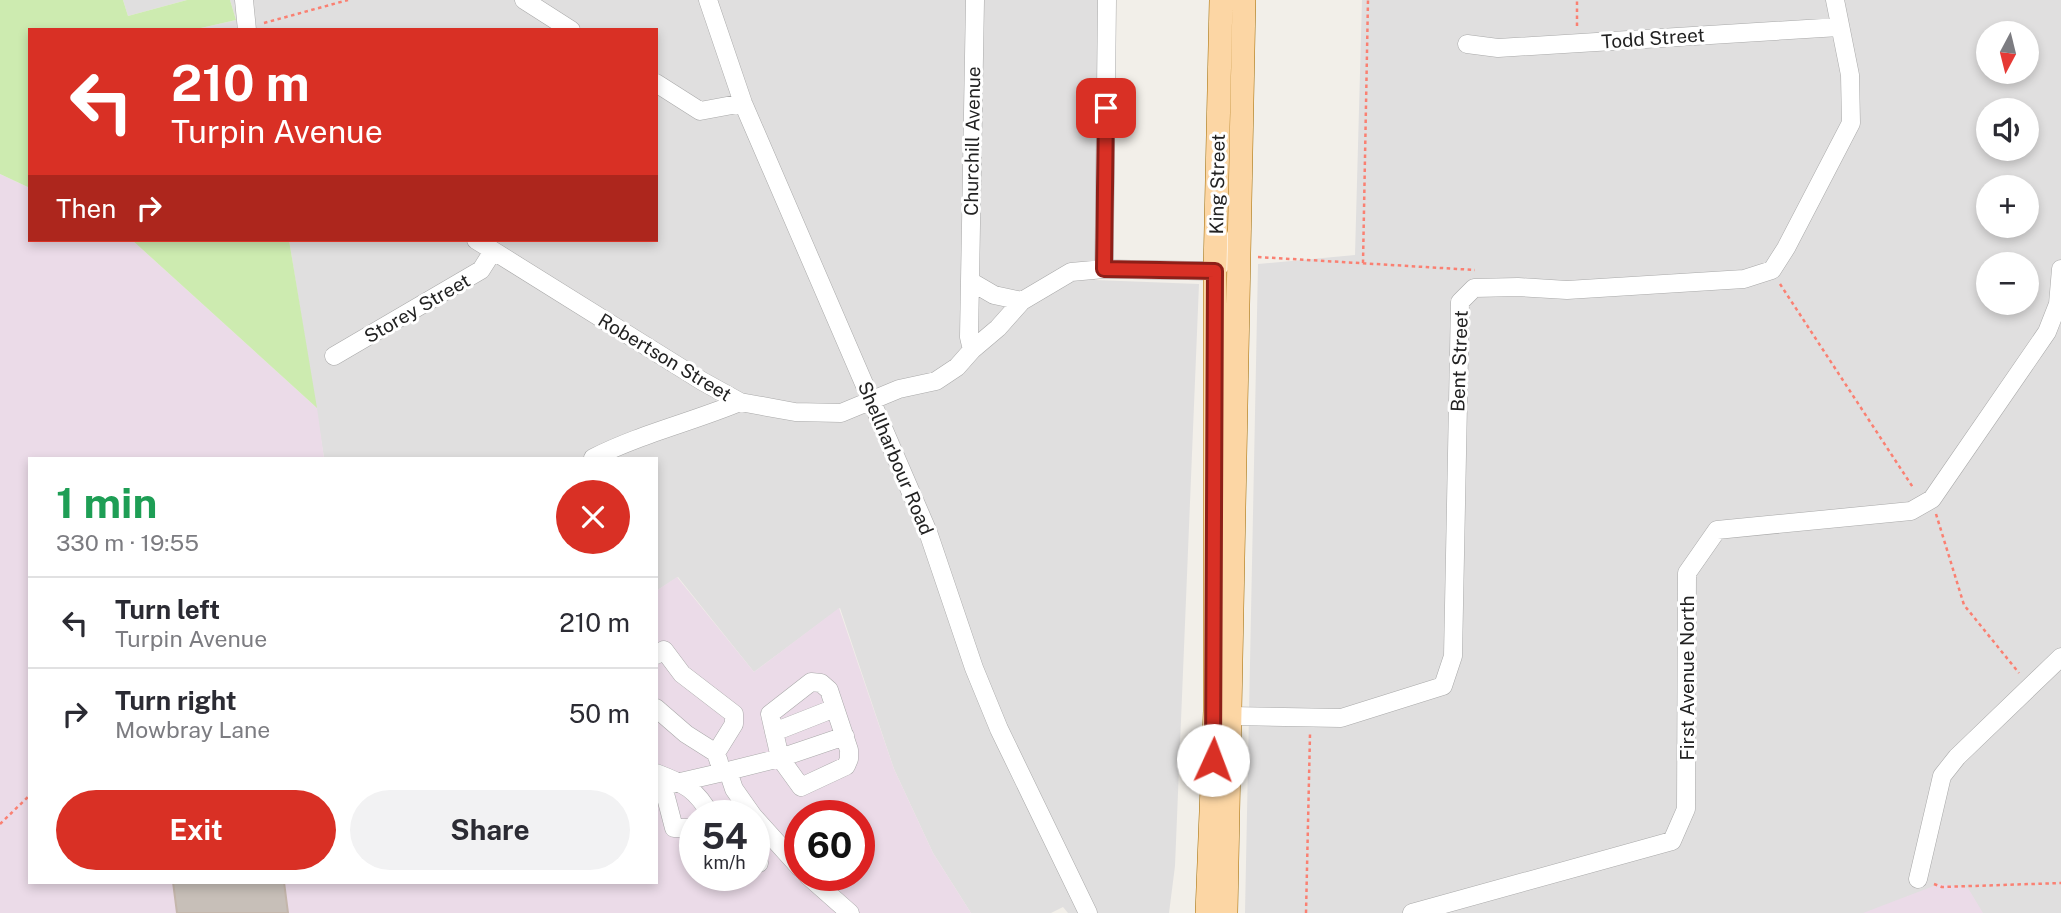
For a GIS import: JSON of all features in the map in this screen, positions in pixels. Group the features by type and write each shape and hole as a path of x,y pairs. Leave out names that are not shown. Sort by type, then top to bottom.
{"main road":[{"name":"King Street","path":"1207,913 1215,711 1215,271 1221,0"},
{"name":"King Street","path":"1226,913 1244,0"}],"street":[{"path":"244,0 247,28"},
{"path":"524,0 568,28"},
{"name":"Shellharbour Road","path":"708,0 743,103 928,532 974,668 999,729 1088,913"},
{"name":"Churchill Avenue","path":"972,350 969,337 975,0"},
{"path":"1104,269 1107,0"},
{"name":"Bent Street","path":"1231,716 1341,718 1443,686 1453,656 1460,302 1474,288 1567,290 1744,279 1772,270 1850,123 1850,75 1835,0"},
{"name":"Todd Street","path":"1467,44 1498,48 1839,27"},
{"path":"658,84 700,111 743,103"},
{"path":"1215,271 1228,256 1238,229"},
{"name":"Robertson Street","path":"479,242 740,402 795,412 841,413 899,388 936,381 957,367 1022,301 1071,272 1104,269 1215,271"},
{"name":"Storey Street","path":"334,356 481,270 493,251"},
{"path":"1927,501 2047,332 2058,304 2061,269"},
{"path":"970,281 994,295 1022,301"},
{"path":"595,457 740,402"},
{"name":"First Avenue North","path":"1412,913 1672,841 1686,809 1687,573 1717,530 1911,512 1927,501"},
{"path":"658,654 664,650 682,674 734,714 734,724 716,753"},
{"path":"1918,879 1942,776 1957,757 2061,657"},
{"path":"811,682 821,683 829,690 845,736 849,759 846,766 801,786 780,758 774,732 769,714 811,682"},
{"path":"774,732 835,708"},
{"path":"658,710 687,734 716,753 742,800"},
{"path":"679,828 674,828 663,786 780,758 845,736"},
{"path":"658,774 680,782 702,800"},
{"path":"770,834 784,850"},
{"path":"825,891 850,913"}],"path":[{"path":"247,28 348,0"},
{"path":"1363,263 1368,0"},
{"path":"1576,43 1577,0"},
{"path":"1251,257 1477,270"},
{"path":"1777,279 1927,501 1965,605 2030,687"},
{"path":"1306,913 1310,718"},
{"path":"0,824 28,797"},
{"path":"1918,879 1942,887 2061,883"}],"shaded area":[{"path":"123,0 187,0 128,16"},
{"path":"230,0 1099,0 1095,280 1199,284 1175,866 1169,913 1068,913 1063,907 1051,913 971,913 933,853 894,769 840,608 754,672 678,577 658,590 658,457 324,457 289,242 658,242 658,28 201,28 236,20"},
{"path":"1362,0 2061,0 2061,913 1245,913 1258,264 1355,255"},
{"path":"0,174 28,187 28,242 134,242 317,408 324,457 28,457 28,884 658,884 658,590 677,577 754,672 839,608 894,769 933,853 971,913 0,913"},
{"path":"1939,884 1968,888 1983,913 1863,913"}],"green space":[{"path":"0,0 123,0 128,16 187,0 230,0 236,20 201,28 28,28 28,187 0,174"},
{"path":"134,242 289,242 317,408"}],"building":[{"path":"173,884 284,884 288,913 177,913"}],"route":[{"path":"1106,108 1104,269 1215,271 1213,760"}]}
